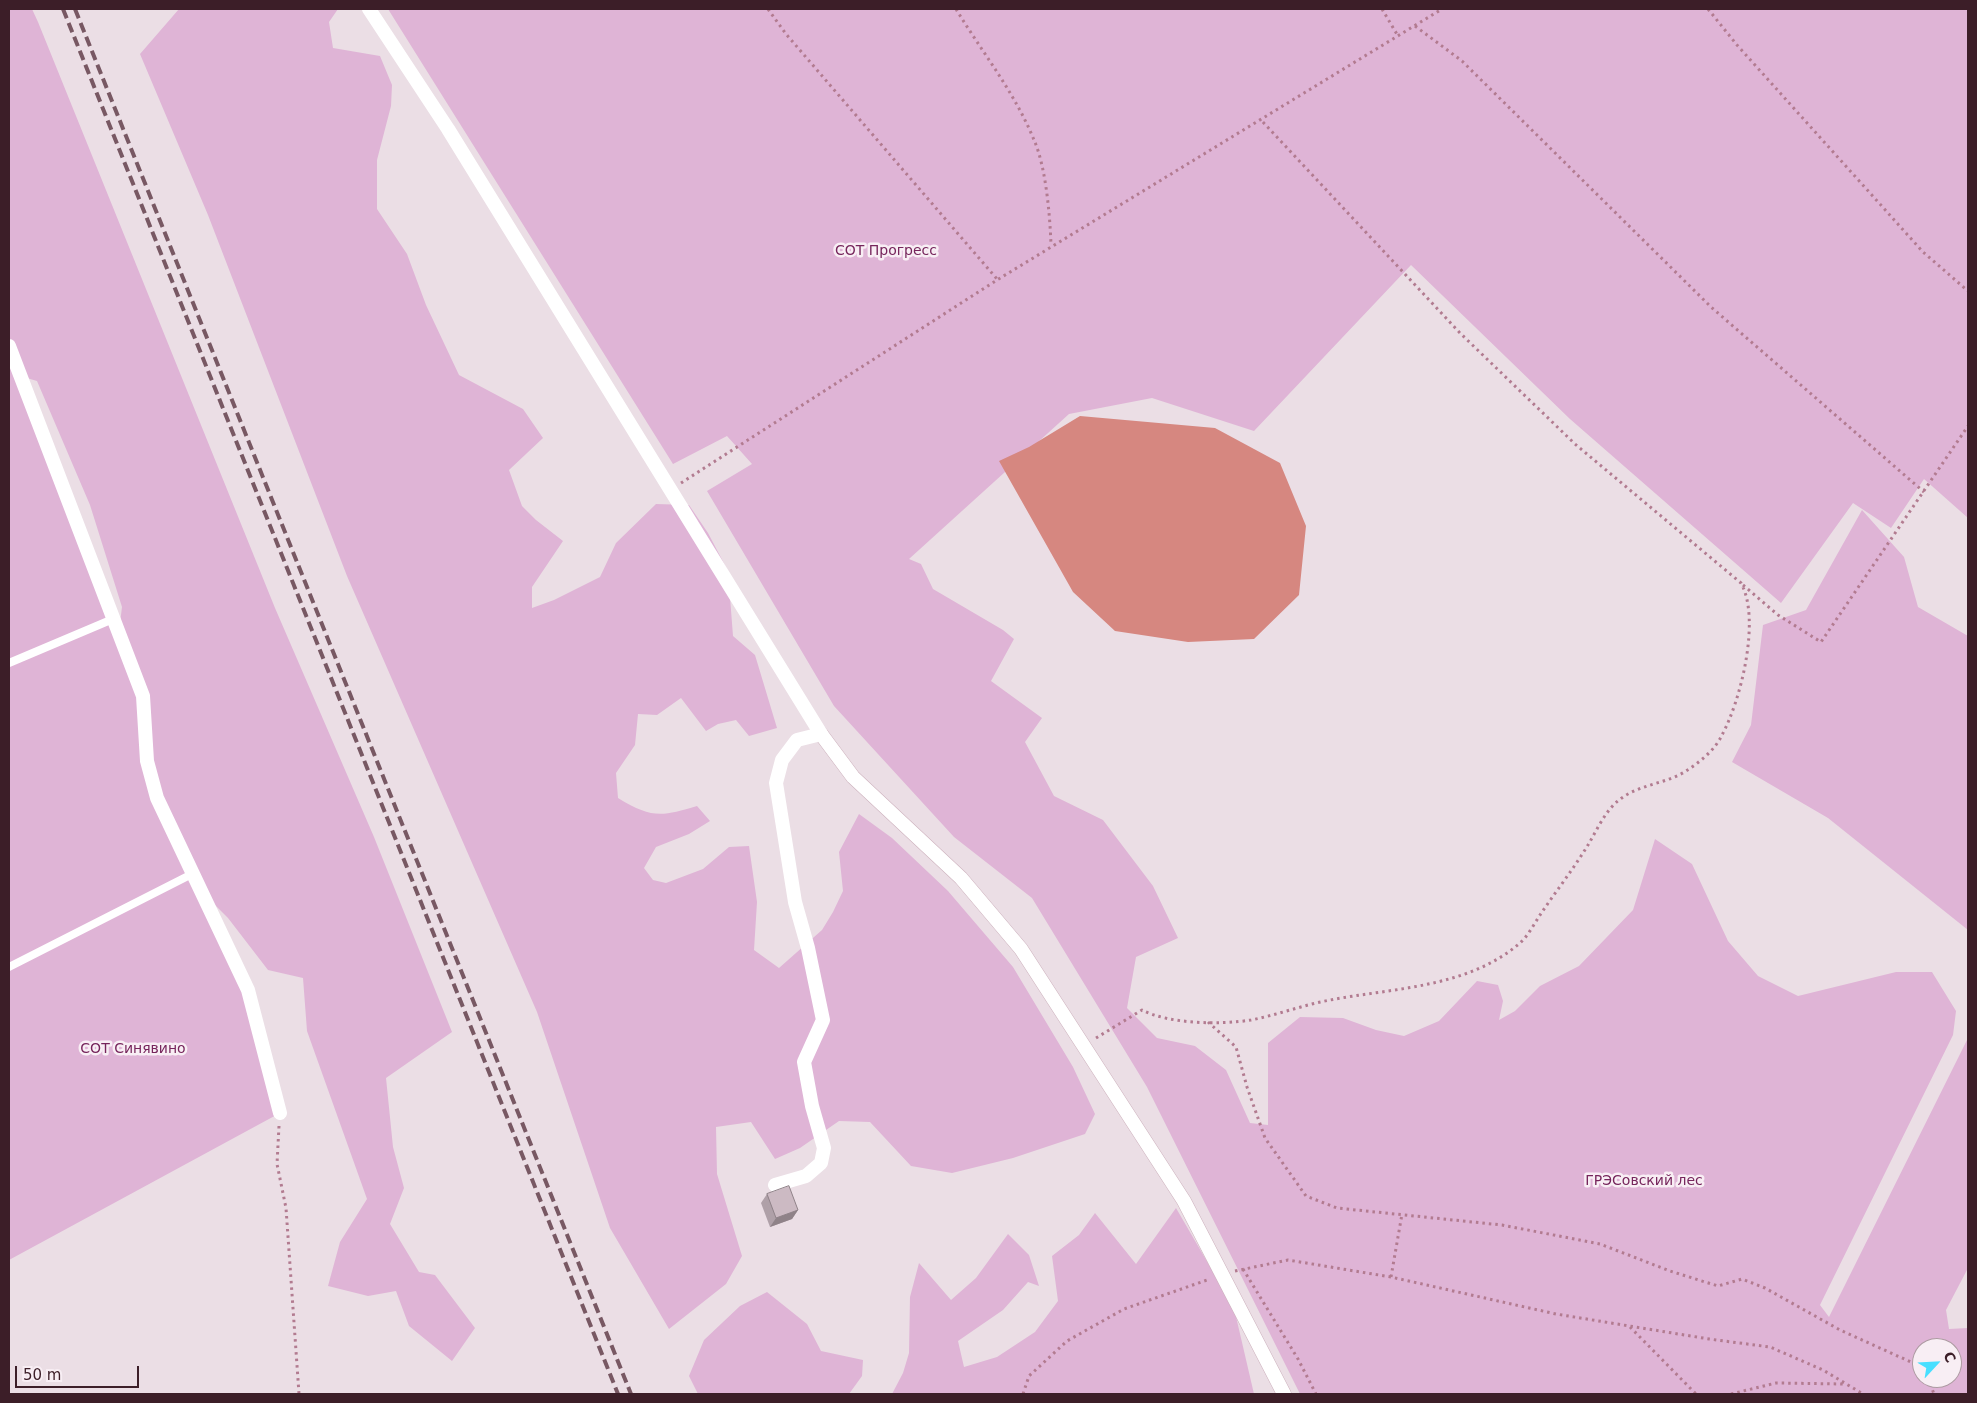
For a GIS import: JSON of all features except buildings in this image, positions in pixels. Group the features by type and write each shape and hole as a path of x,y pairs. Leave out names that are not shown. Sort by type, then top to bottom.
{"street":[{"path":"370,9 448,129 820,734 853,777 962,878 1021,949 1184,1201 1224,1274 1284,1394"},
{"path":"10,351 143,696 147,761 157,798 248,990 280,1113"},
{"path":"775,1185 806,1176 821,1163 824,1148 812,1106 804,1062 823,1020 808,948 795,902 776,783 782,760 797,740 820,734"}],"lane":[{"path":"9,663 113,619"},
{"path":"9,968 192,874"}],"path":[{"path":"768,9 786,34 997,280"},
{"path":"956,9 1014,98 1035,142 1044,183 1051,246"},
{"path":"1382,9 1398,36"},
{"path":"670,490 1051,246 1442,9"},
{"path":"1708,9 1737,45 1924,252 1968,291"},
{"path":"1415,26 1462,61 1711,307 1924,492"},
{"path":"1261,120 1460,333 1575,444 1778,615 1821,642 1968,426"},
{"path":"1084,1046 1142,1010 1154,1016 1208,1021 1250,1020 1329,1000 1407,988 1461,976 1498,959 1521,942 1583,852 1606,814 1619,800 1635,791 1684,772 1706,756 1722,737 1736,704 1745,662 1750,612 1746,593 1741,583"},
{"path":"1208,1021 1236,1047 1247,1087 1265,1138 1306,1196 1337,1208 1502,1226 1600,1244 1670,1271 1718,1286 1742,1279 1765,1288 1840,1330 1912,1362"},
{"path":"280,1113 277,1164 286,1208 300,1394"},
{"path":"1391,1277 1402,1214"},
{"path":"1023,1394 1029,1376 1068,1341 1124,1309 1224,1274 1288,1260 1391,1277 1485,1300 1629,1326 1770,1347 1824,1370 1863,1394"},
{"path":"1243,1269 1298,1359 1316,1394"},
{"path":"1629,1326 1696,1394"},
{"path":"1731,1394 1776,1384 1846,1384"}],"green space":[{"name":"СОТ Синявино","path":"9,9 32,9 275,608 374,837 452,1032 386,1078 393,1147 404,1188 390,1224 419,1272 435,1275 475,1328 452,1361 409,1326 396,1291 368,1296 328,1286 340,1242 367,1199 307,1031 303,978 268,970 228,918 200,890 248,990 280,1113 9,1260","holes":["20,376 37,381 90,505 122,607 119,631"]},
{"path":"179,9 338,9 329,22 333,48 380,56 392,85 391,106 377,160 377,209 407,254 426,305 459,375 523,409 543,438 509,470 522,506 536,520 563,541 532,587 532,608 554,600 600,577 616,543 656,504 689,505 708,533 728,571 733,636 755,655 777,728 749,736 736,720 718,724 706,731 681,698 657,715 638,714 635,745 616,773 618,798 629,805 656,814 665,814 697,806 710,821 689,834 656,847 644,868 653,880 666,883 703,869 729,847 749,846 757,902 754,950 779,968 822,930 833,912 843,891 839,852 859,814 892,838 948,891 1013,967 1073,1067 1095,1114 1085,1134 1013,1158 952,1173 911,1166 870,1122 839,1121 800,1148 775,1159 751,1122 716,1127 717,1174 742,1256 726,1284 669,1329 610,1228 537,1012 347,576 208,215 140,54"},
{"name":"СОТ Прогресс","path":"388,9 1968,9 1968,518 1924,479 1891,528 1853,503 1781,603 1570,419 1411,265 1254,431 1152,398 1069,414 909,559 921,564 933,589 1003,630 1014,639 991,681 1042,718 1025,742 1054,796 1103,820 1153,886 1178,938 1136,957 1127,1008 1157,1038 1195,1046 1226,1070 1250,1123 1268,1125 1268,1043 1300,1017 1343,1018 1376,1030 1404,1036 1439,1021 1477,981 1498,985 1503,1001 1499,1020 1515,1011 1540,986 1579,966 1633,910 1655,839 1692,864 1728,941 1758,976 1798,996 1896,972 1932,972 1956,1011 1953,1035 1820,1305 1829,1317 1968,1038 1968,1268 1946,1310 1949,1329 1968,1328 1968,1394 1300,1394 1147,1087 1032,898 954,837 834,706 707,491 752,464 727,436 673,464"},
{"path":"1862,510 1904,557 1918,607 1968,636 1968,930 1828,818 1732,762 1751,725 1763,625 1806,610"},
{"path":"1176,1208 1234,1308 1254,1394 892,1394 903,1373 909,1353 910,1297 919,1263 951,1300 976,1278 1008,1234 1029,1255 1039,1286 1028,1282 1003,1310 958,1341 964,1367 997,1357 1035,1332 1058,1301 1052,1256 1079,1235 1095,1213 1136,1264"},
{"path":"767,1292 807,1324 821,1351 863,1360 862,1376 849,1394 698,1394 689,1376 704,1340 740,1306"}],"shaded area":[{"path":"1080,416 1215,428 1280,463 1306,526 1299,595 1254,639 1188,642 1115,631 1073,592 999,461 1029,447"}],"railway":[{"path":"63,9 618,1394"},
{"path":"75,9 631,1394"}],"park label":[{"name":"ГРЭСовский лес","path":"1644,1181"}]}
